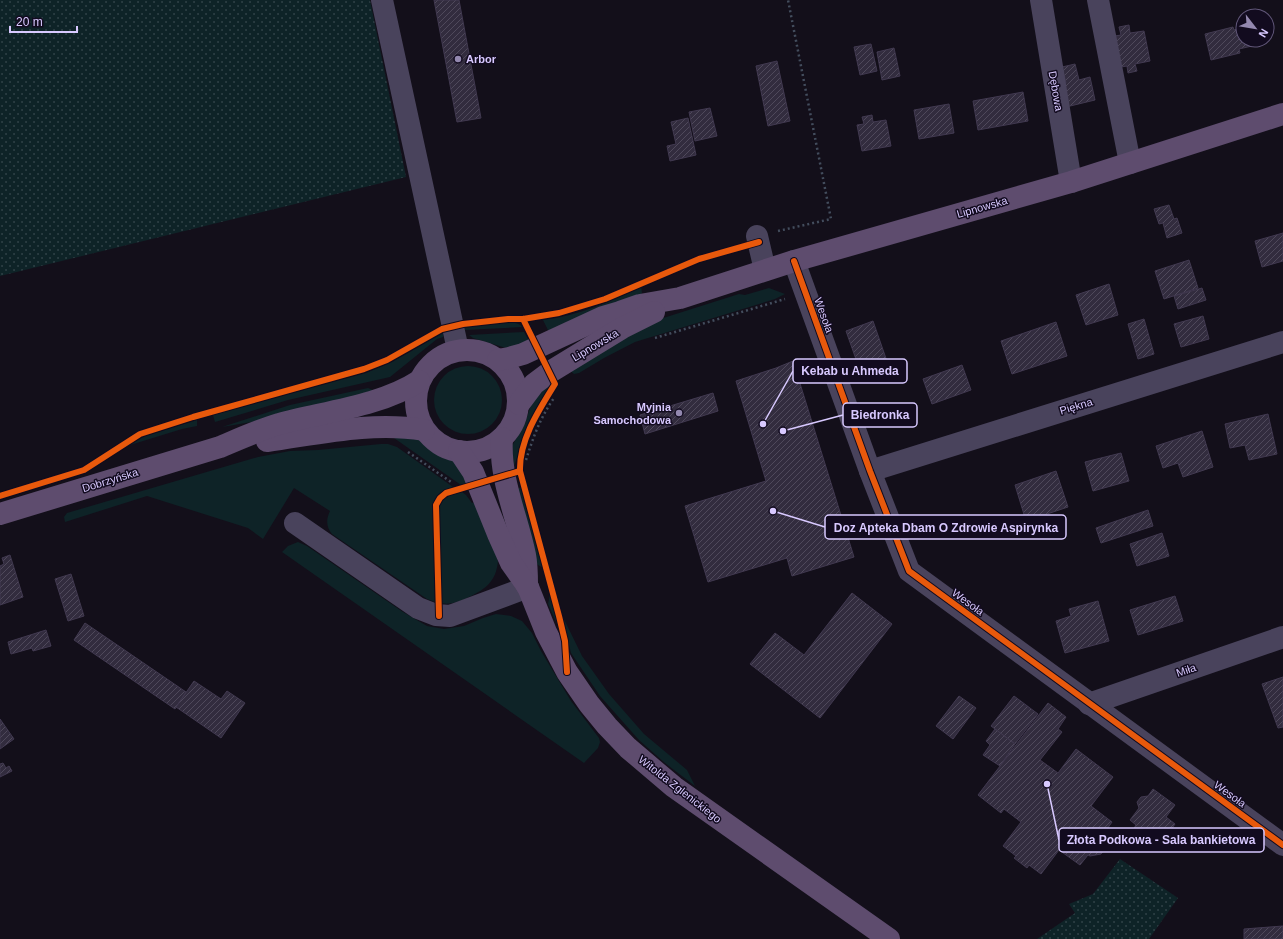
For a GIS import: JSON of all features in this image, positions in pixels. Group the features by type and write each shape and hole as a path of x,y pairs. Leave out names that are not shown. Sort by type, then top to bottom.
{"main road":[{"name":"Lipnowska","path":"498,360 523,354 603,317 640,306 680,298 794,261 1071,182 1283,114"},
{"name":"Lipnowska","path":"530,412 534,384 550,372 622,328 680,298"},
{"path":"465,349 480,352 498,360 513,378 518,393 530,412 513,422 502,438 484,450 476,452 459,452 440,444 424,430 418,417 415,397 418,381 432,363 445,354 458,350 465,349"},
{"name":"Dobrzyńska","path":"0,514 220,447 250,434 278,425 383,398 409,387 418,381"},
{"name":"Dobrzyńska","path":"220,447 346,430 396,427 424,430"},
{"name":"Witolda Zglenickiego","path":"502,438 501,454 504,475 525,556 528,587"},
{"name":"Witolda Zglenickiego","path":"459,452 473,472 511,563 528,587 546,632 567,672 589,704 628,748 663,778 689,798 889,939"}],"street":[{"path":"382,0 458,350"},
{"name":"Dębowa","path":"1040,0 1071,182"},
{"path":"1098,0 1130,163"},
{"path":"758,236 765,270"},
{"name":"Wesoła","path":"794,261 870,471 909,571 1283,845"},
{"name":"Piękna","path":"870,471 1283,342"},
{"path":"295,523 418,608 431,614 445,616 454,615 528,587"},
{"name":"Miła","path":"1089,704 1283,637"}],"path":[{"path":"758,236 831,219 788,0"},
{"path":"653,339 805,292"},
{"path":"504,475 520,471 530,412 555,384 550,372"}],"green space":[{"path":"0,0 370,0 406,177 0,276"},
{"path":"641,286 642,293 640,295 549,332 543,320 594,308"},
{"path":"769,288 785,294 775,299 635,342 579,373 574,374 569,370 657,320 739,294 745,295"},
{"path":"497,323 517,323 522,327 465,330 464,327"},
{"path":"524,332 530,342 506,348 473,338 469,335"},
{"path":"443,333 443,337 437,339 390,377 288,400 215,422 213,415 366,373 392,362"},
{"path":"461,366 475,366 487,371 497,381 502,393 502,407 497,419 487,429 475,434 461,434 449,429 439,419 434,407 434,393 439,381 449,371"},
{"path":"550,383 549,390 531,418 514,466 512,446 525,423 532,402"},
{"path":"368,388 375,391 258,421 222,427 290,405"},
{"path":"197,420 197,426 182,429 130,445 145,436"},
{"path":"394,434 421,440 437,453 454,461 471,482 461,485 394,438"},
{"path":"388,444 397,447 453,487 439,495 433,506 435,602 427,599 332,534 327,523 330,511 294,488 263,539 248,528 147,496 65,522 64,517 67,513 258,457 290,451"},
{"path":"522,487 543,568 535,563 516,489"},
{"path":"462,492 472,503 478,501 498,561 497,569 492,580 483,589 465,599 447,604 441,603 439,509 444,499"},
{"path":"298,542 307,546 403,612 427,626 444,629 464,626 496,614 511,616 522,621 532,633 571,701 599,738 600,742 598,748 584,763 282,552 288,546"},
{"path":"550,594 560,631 548,604"},
{"path":"561,613 582,656 609,694 644,734 687,770 695,786 665,763 639,740 600,696 571,653"},
{"path":"1120,859 1178,898 1149,939 1037,939 1075,913 1069,904 1093,894"}],"building":[{"name":"Arbor","path":"434,0 459,0 481,118 457,122"},
{"path":"1129,25 1130,33 1144,31 1150,61 1135,64 1137,71 1128,73 1127,66 1115,68 1109,37 1121,35 1119,27"},
{"path":"1233,27 1235,30 1235,48 1243,48 1239,49 1240,53 1211,60 1205,34"},
{"path":"871,44 877,71 860,75 854,47"},
{"path":"894,48 900,76 882,80 877,52"},
{"path":"777,61 790,121 768,126 756,66"},
{"path":"1075,64 1079,80 1090,77 1095,100 1066,107 1061,85 1066,83 1062,67"},
{"path":"1023,92 1028,121 978,130 973,101"},
{"path":"949,104 954,133 919,139 914,110"},
{"path":"710,108 717,136 695,141 689,112"},
{"path":"872,115 873,122 886,120 891,146 862,151 857,125 864,124 862,117"},
{"path":"688,118 696,155 670,161 667,146 676,144 671,122"},
{"path":"1169,205 1174,219 1177,218 1182,233 1167,238 1163,223 1159,224 1154,209"},
{"path":"1283,233 1283,261 1262,267 1255,241"},
{"path":"1189,260 1198,288 1164,299 1155,271"},
{"path":"1109,284 1118,315 1086,325 1076,295"},
{"path":"1202,288 1206,300 1178,309 1174,296"},
{"path":"1203,316 1209,339 1181,347 1174,324"},
{"path":"1144,319 1154,354 1138,359 1128,324"},
{"path":"873,321 890,370 863,379 846,331"},
{"path":"1056,322 1067,356 1012,374 1001,341"},
{"path":"793,361 854,557 792,576 787,558 708,582 685,506 766,481 736,381"},
{"path":"962,365 971,390 932,404 923,379"},
{"name":"Myjnia Samochodowa","path":"713,393 718,411 645,434 640,415"},
{"path":"1268,414 1277,454 1249,460 1245,445 1230,448 1225,424"},
{"path":"1202,431 1213,467 1183,477 1178,463 1163,468 1156,446"},
{"path":"1121,453 1129,481 1093,491 1085,462"},
{"path":"1056,471 1068,507 1026,521 1015,485"},
{"path":"1148,510 1153,526 1101,543 1096,528"},
{"path":"1162,533 1169,556 1137,566 1130,544"},
{"path":"10,555 23,597 0,605 0,566 4,564 2,558"},
{"path":"71,574 84,616 68,621 55,579"},
{"path":"852,593 892,624 820,718 750,664 775,633 804,655"},
{"path":"1175,596 1183,621 1138,635 1130,610"},
{"path":"1098,601 1109,641 1065,653 1056,621 1071,616 1069,609"},
{"path":"85,623 186,692 175,709 74,640"},
{"path":"46,630 51,646 33,651 32,648 11,654 8,642"},
{"path":"1283,677 1283,727 1278,728 1262,684"},
{"path":"194,681 221,699 227,691 245,703 221,738 176,707"},
{"path":"959,696 976,708 953,739 936,726"},
{"path":"1014,696 1038,714 1015,744 991,726"},
{"path":"1048,703 1066,717 1058,729 1062,732 1040,760 1058,773 1076,749 1113,777 1091,806 1112,822 1105,832 1108,844 1101,854 1088,855 1080,865 1059,850 1041,874 1029,865 1027,868 1014,858 1016,856 1003,846 1021,822 1004,809 1001,813 978,795"},
{"path":"0,719 14,739 0,749"},
{"path":"995,729 1015,744 1000,766 983,755 990,745 986,741"},
{"path":"3,763 6,768 9,766 12,771 0,777 0,764"},
{"path":"1153,789 1175,805 1166,817 1175,824 1164,840 1154,833 1152,836 1147,833 1143,838 1139,838 1134,835 1133,830 1136,825 1130,820 1139,808 1137,802 1141,797 1148,796"},
{"path":"1283,926 1283,939 1244,939 1244,929"}],"cycle path":[{"path":"0,496 84,470 140,434 193,417 364,369 387,360 442,329 463,324 508,319 523,319 559,313 605,299 699,259 759,242"},
{"path":"794,261 870,471 909,571 1283,845"},
{"path":"439,616 436,505 440,498 446,493 520,471 526,437 555,384 523,319"},
{"path":"520,471 565,641 567,672"}],"place":[{"name":"Arbor","path":"458,59"},
{"name":"Myjnia Samochodowa","path":"679,413"},
{"name":"Kebab u Ahmeda","path":"763,424"},
{"name":"Biedronka","path":"783,431"},
{"name":"Doz Apteka Dbam O Zdrowie Aspirynka","path":"773,511"},
{"name":"Złota Podkowa - Sala bankietowa","path":"1047,784"}]}
